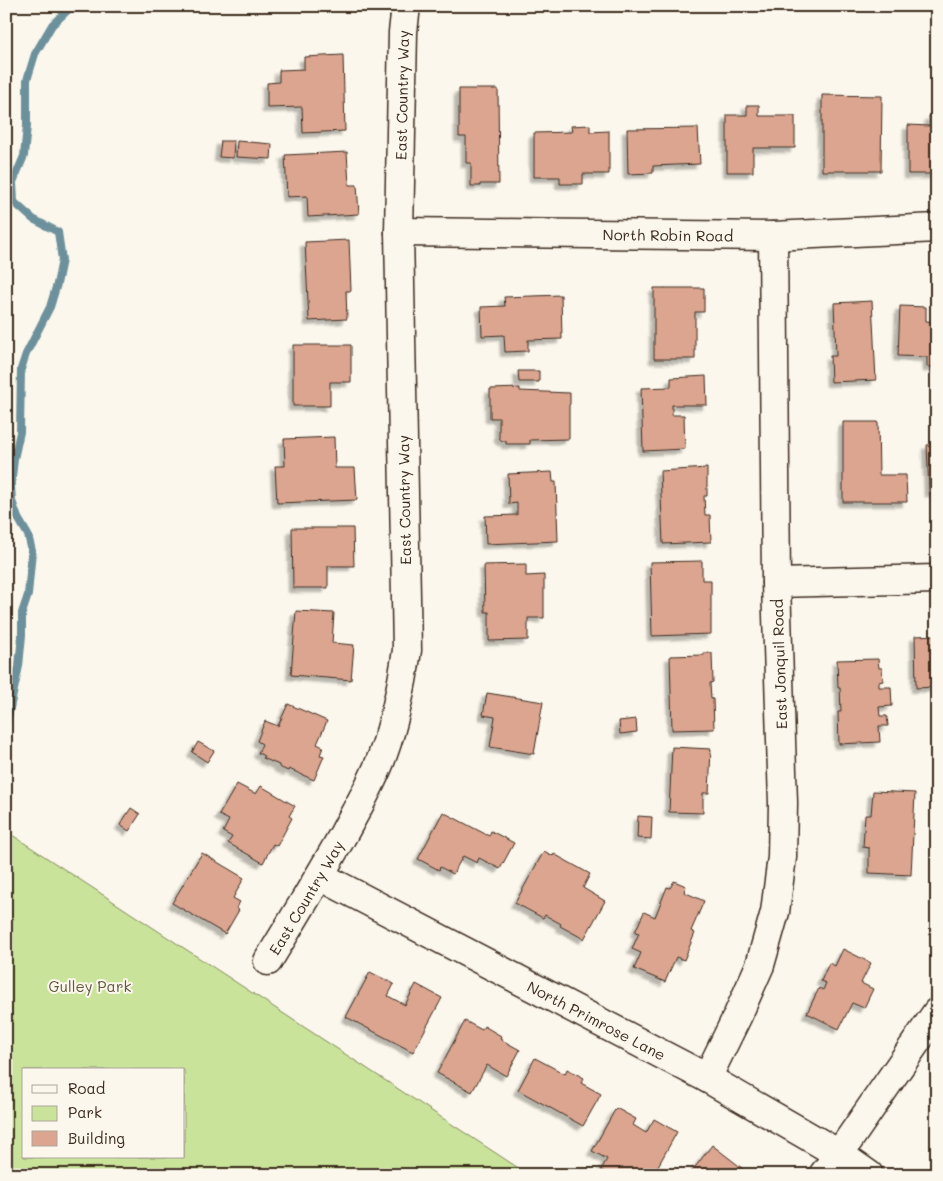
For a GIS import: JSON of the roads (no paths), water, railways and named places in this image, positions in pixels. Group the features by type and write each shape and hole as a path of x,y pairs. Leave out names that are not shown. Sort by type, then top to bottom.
{"street":[{"name":"East Country Way","path":"268,961 320,876 368,790 383,753 402,684 407,650 399,232 403,32 406,6"},
{"name":"North Robin Road","path":"399,232 773,236 937,228"},
{"name":"East Jonquil Road","path":"707,1078 760,965 775,912 782,857 784,802 776,583 773,236"},
{"path":"776,583 937,579"},
{"name":"North Primrose Lane","path":"320,876 707,1078 831,1165 869,1175"},
{"path":"831,1165 937,1012"}],"waterway":[{"path":"6,727 19,666 22,613 28,595 32,551 28,535 18,518 12,501 11,486 20,432 21,369 26,354 50,307 62,260 58,232 33,219 14,202 13,182 24,156 27,126 27,80 35,54 52,25 72,6"}],"park label":[{"name":"Gulley Park","path":"90,986"}]}
